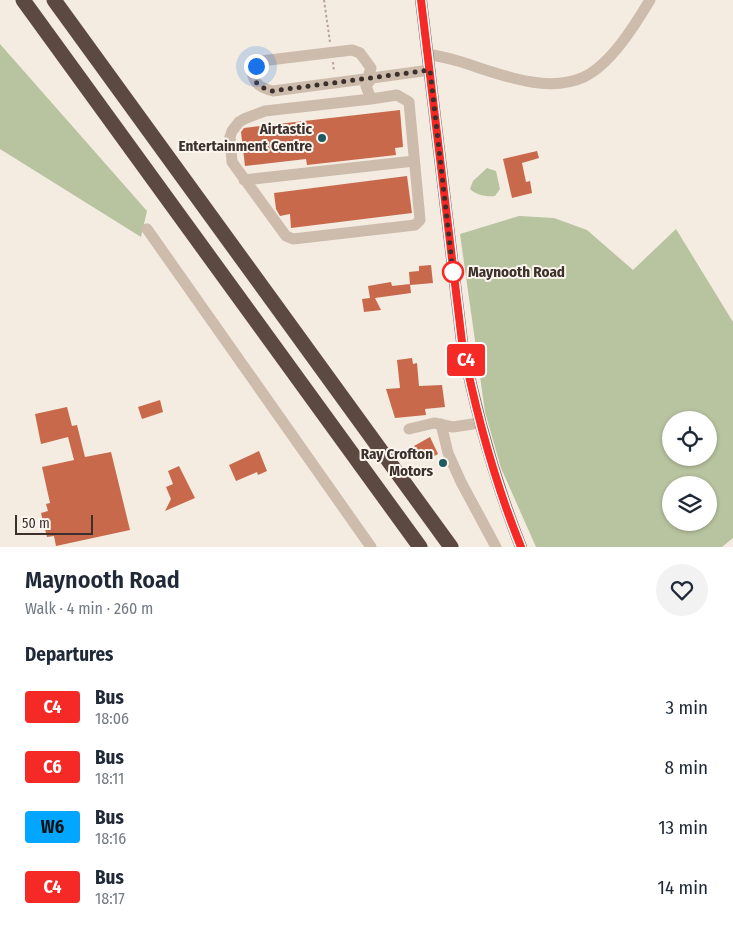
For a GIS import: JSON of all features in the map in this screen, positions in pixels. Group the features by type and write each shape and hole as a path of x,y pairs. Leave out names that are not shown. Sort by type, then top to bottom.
{"highway":[{"path":"23,0 420,547"},
{"path":"54,0 451,547"}],"main road":[{"path":"421,0 462,342 479,423 503,503 521,547"}],"street":[{"path":"428,54 520,80 550,83 568,82 584,77 604,62 625,38 650,0"},
{"path":"372,78 369,74 371,68 360,53 352,50 261,61 252,72 253,79 257,85 272,91 372,78 430,70"},
{"path":"371,98 366,86 372,78"},
{"path":"397,95 409,102 414,161 421,216 415,225 293,238 283,233 232,162 230,137 239,122 254,114 265,111 397,95"},
{"path":"244,180 414,161"},
{"path":"147,229 371,547"},
{"path":"409,429 434,423 453,427 479,423"},
{"path":"441,424 452,461 496,547"}],"green space":[{"path":"0,44 147,211 141,237 0,149"},
{"path":"487,168 496,171 500,189 495,196 481,195 470,189 473,181"},
{"path":"519,216 554,218 587,230 633,270 676,229 733,322 733,538 722,547 536,547 501,468 485,412 460,234"}],"building":[{"name":"Airtastic Entertainment Centre","path":"400,110 403,147 395,148 396,155 307,165 306,159 245,166 241,132 244,128"},
{"path":"537,151 539,158 522,163 526,182 530,181 532,193 512,198 503,159"},
{"path":"407,176 412,213 291,228 290,214 280,216 276,209 274,193"},
{"path":"431,265 433,283 410,285 409,272 419,271 419,266"},
{"path":"391,282 392,286 410,284 411,293 375,298 381,310 364,312 362,299 370,298 368,286"},
{"path":"412,358 413,364 417,363 419,386 442,385 445,407 425,409 426,415 395,418 386,389 400,388 397,360"},
{"path":"160,400 163,412 142,419 138,407"},
{"path":"67,407 72,426 77,425 85,457 111,452 130,530 56,546 54,536 47,537 41,513 48,511 46,504 50,503 42,467 74,460 68,437 41,444 35,414"},
{"path":"430,437 438,454 427,460 414,446"},
{"path":"259,451 267,471 258,475 257,472 236,481 229,465"},
{"path":"179,466 195,498 165,511 171,499 166,487 173,484 168,471"}],"bus line":[{"name":"C4","path":"421,0 462,342 472,395 485,445 503,503 521,547"}],"place":[{"name":"Airtastic Entertainment Centre","path":"322,138"},
{"name":"Maynooth Road","path":"453,272"},
{"name":"Ray Crofton Motors","path":"443,463"}],"route":[{"path":"256,66 252,72 253,79 263,89 272,91 430,70 453,272"}]}
